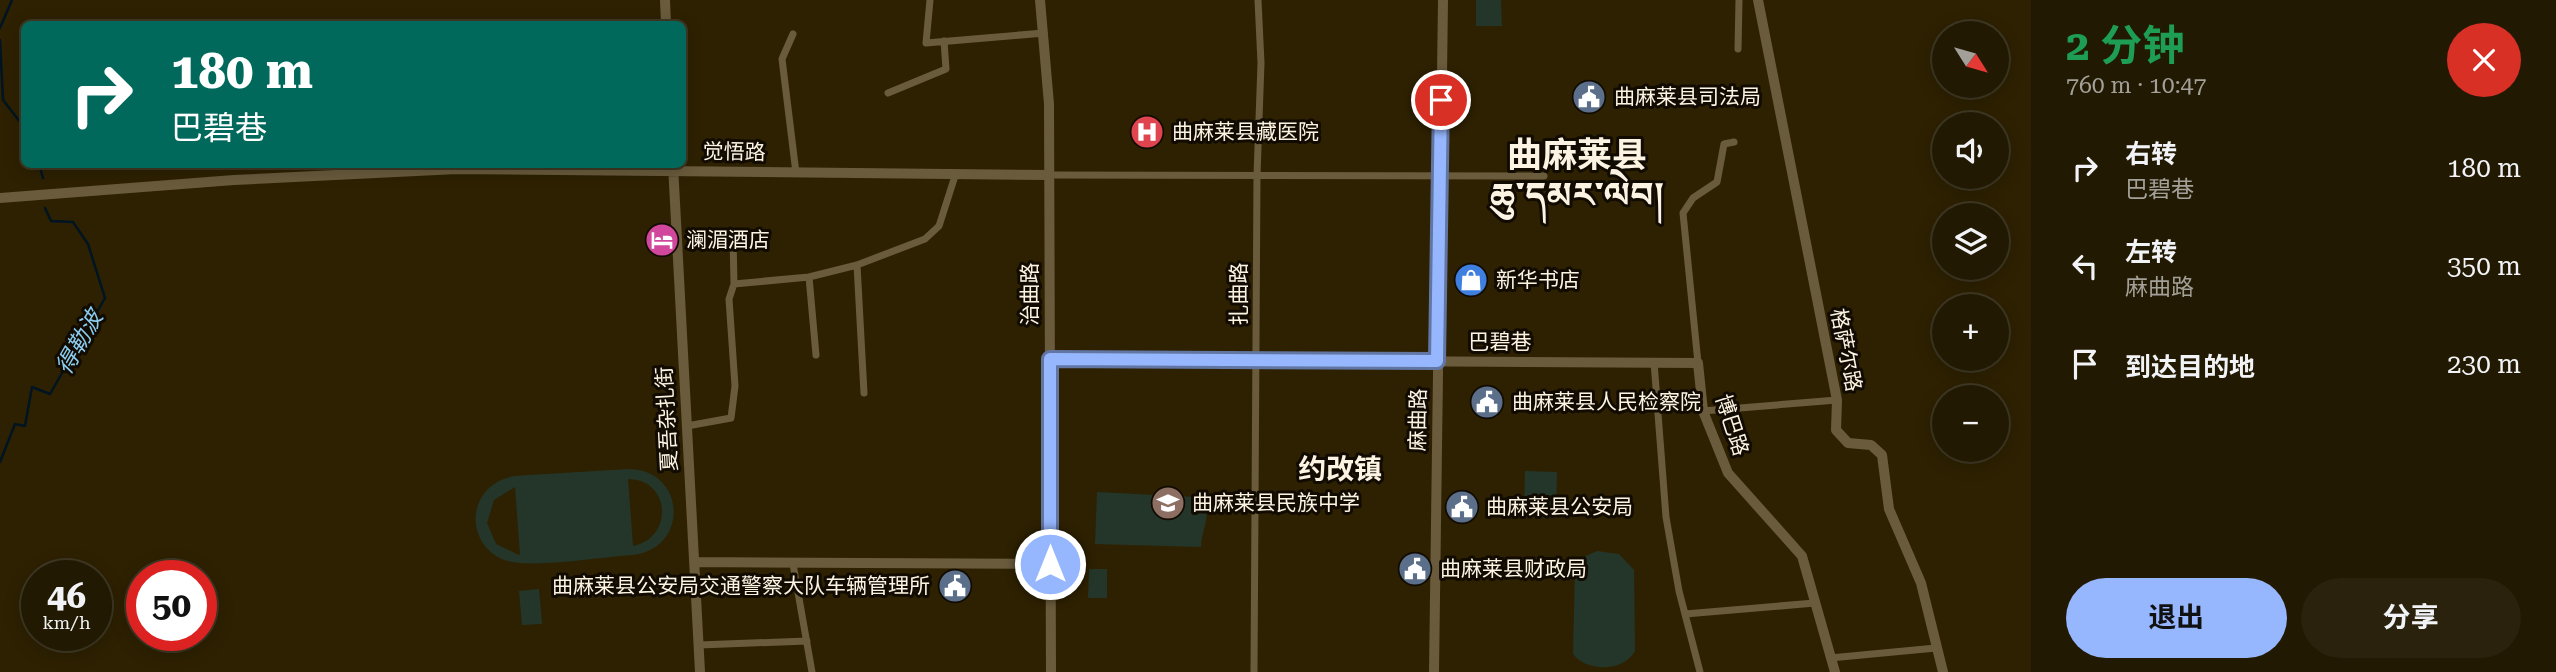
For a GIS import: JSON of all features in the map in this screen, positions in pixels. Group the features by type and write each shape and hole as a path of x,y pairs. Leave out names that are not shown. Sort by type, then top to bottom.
{"street":[{"path":"665,0 666,21"},
{"path":"930,0 926,43 1044,33"},
{"name":"治曲路","path":"1040,0 1049,104 1051,672"},
{"name":"扎曲路","path":"1254,672 1257,175 1261,62 1258,0"},
{"name":"麻曲路","path":"1434,672 1443,0"},
{"path":"1738,49 1739,0"},
{"name":"格萨尔路","path":"1758,0 1837,400 1836,430 1848,443 1871,445 1882,455 1889,509 1922,583 1943,672"},
{"path":"793,34 782,59 796,173"},
{"path":"888,93 946,69 944,41"},
{"name":"博巴路","path":"1734,142 1724,144 1717,182 1693,198 1683,213 1703,411 1728,473 1802,556 1835,672"},
{"name":"觉悟路","path":"0,198 234,180 457,169 674,168 954,176 1049,175"},
{"name":"夏吾杂扎街","path":"674,168 700,672"},
{"path":"1049,175 1544,176"},
{"path":"734,284 809,277 857,265 925,239 939,226 954,176"},
{"path":"687,426 731,418 735,386 729,299 734,284 733,237"},
{"path":"857,265 864,393"},
{"path":"809,277 816,355"},
{"name":"巴碧巷","path":"1050,359 1698,363"},
{"path":"1654,362 1666,517 1685,614 1700,672"},
{"path":"1703,411 1837,400"},
{"path":"695,562 1050,564"},
{"path":"793,564 812,672"},
{"path":"1685,614 1815,603"},
{"path":"699,645 807,641"},
{"path":"1830,658 1936,648"}],"green space":[{"path":"1476,0 1501,0 1502,26 1476,26"},
{"path":"628,469 647,472 661,481 670,494 674,509 672,525 664,539 652,549 633,555 539,563 503,559 488,549 482,541 476,524 476,514 488,489 502,479","holes":["628,479 653,488 662,510 656,532 646,541 633,546","515,487 520,554 519,555 496,544 487,523 494,500"]},
{"path":"1525,471 1557,472 1556,518 1524,517"},
{"path":"1097,492 1194,497 1205,508 1206,514 1201,547 1095,544"},
{"path":"1597,551 1619,554 1634,570 1635,651 1623,663 1605,667 1587,664 1573,654 1575,570 1586,556"},
{"path":"1089,569 1107,569 1107,598 1088,598"},
{"path":"539,589 542,624 522,625 519,591"}],"waterway":[{"name":"得勒波","path":"0,28 12,0"},
{"name":"得勒波","path":"0,40 3,100 21,123"},
{"name":"得勒波","path":"40,168 43,178"},
{"name":"得勒波","path":"0,462 15,424 25,426 32,387 50,394 105,298 88,244 73,222 51,221 45,208"}],"place":[{"name":"曲麻莱县司法局","path":"1589,97"},
{"name":"曲麻莱县藏医院","path":"1147,132"},
{"name":"澜湄酒店","path":"662,240"},
{"name":"新华书店","path":"1471,280"},
{"name":"曲麻莱县人民检察院","path":"1487,402"},
{"name":"曲麻莱县民族中学","path":"1168,503"},
{"name":"曲麻莱县公安局","path":"1462,507"},
{"name":"曲麻莱县财政局","path":"1415,569"},
{"name":"曲麻莱县公安局交通警察大队车辆管理所","path":"955,586"}],"district":[{"name":"曲麻莱县 ཆུ་དམར་ལེབ།","path":"1577,175"},
{"name":"约改镇","path":"1340,469"}],"route":[{"path":"1050,564 1050,359 1437,361 1441,100"}]}
